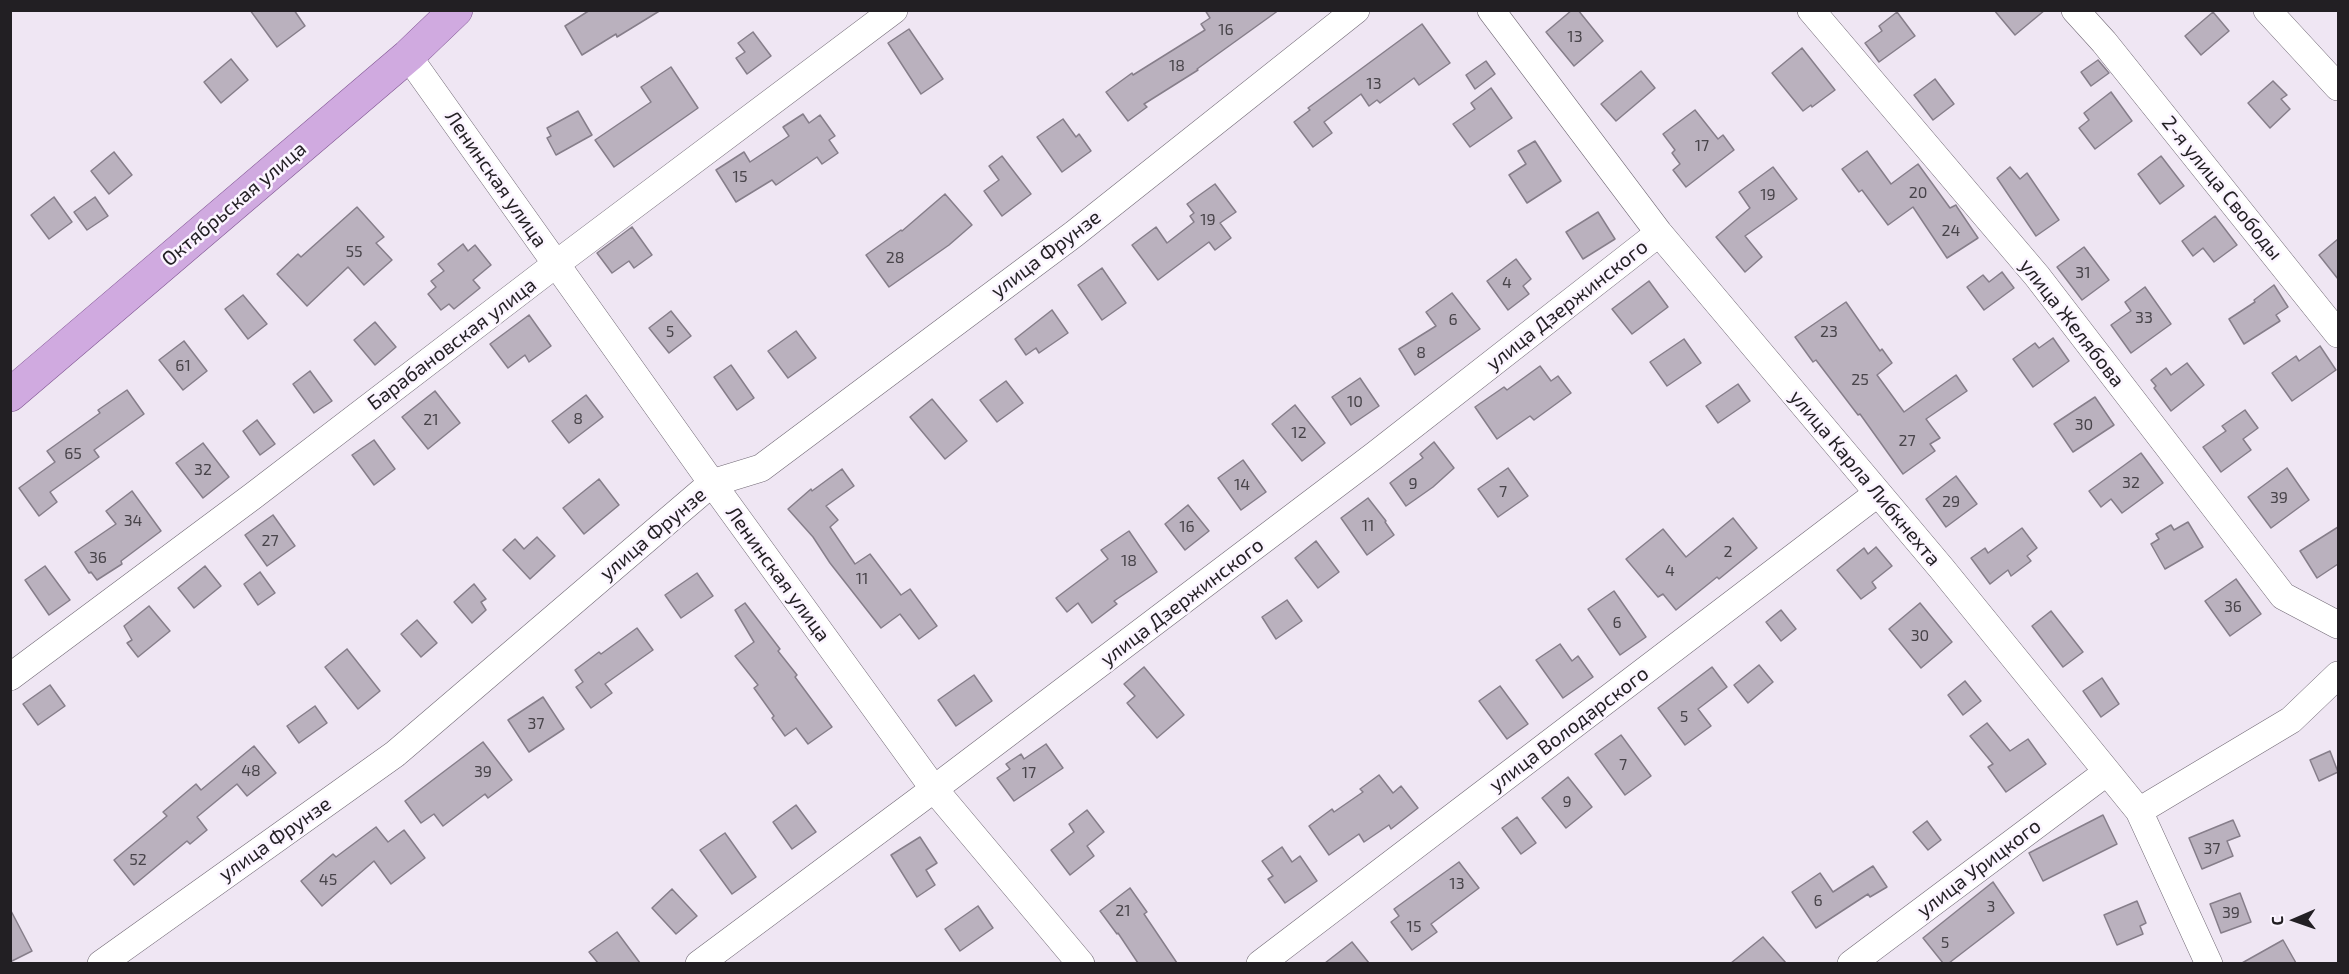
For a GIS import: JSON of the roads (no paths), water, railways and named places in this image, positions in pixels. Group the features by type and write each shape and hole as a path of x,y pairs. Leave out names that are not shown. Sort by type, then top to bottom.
{"main road":[{"name":"Октябрьская улица","path":"10,395 408,56 456,10"}],"street":[{"name":"Барабановская улица","path":"10,677 253,496 556,264 894,10"},
{"name":"улица Фрунзе","path":"100,963 395,754 712,483 760,468 1074,234 1356,10"},
{"name":"улица Карла Либкнехта","path":"1491,10 1659,233 1878,493 2139,812 2210,963"},
{"name":"улица Желябова","path":"1811,10 2037,276 2283,596 2338,625"},
{"name":"2-я улица Свободы","path":"2075,10 2104,42 2338,334"},
{"path":"2267,10 2338,87"},
{"name":"Ленинская улица","path":"408,56 712,483 934,789 1081,963"},
{"name":"улица Дзержинского","path":"699,963 934,789 1375,455 1659,233"},
{"name":"улица Володарского","path":"1260,963 1878,493"},
{"path":"2139,812 2291,720 2338,675"},
{"name":"улица Урицкого","path":"1851,963 2107,772"}]}
